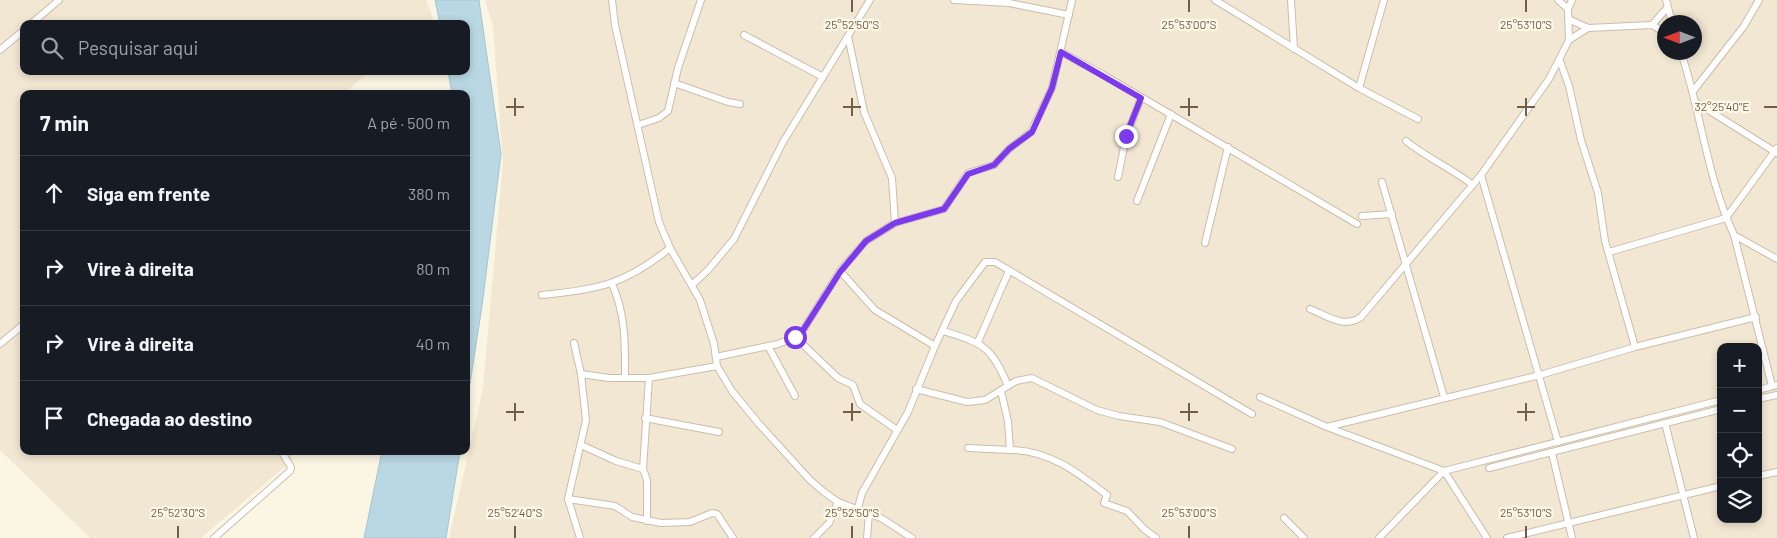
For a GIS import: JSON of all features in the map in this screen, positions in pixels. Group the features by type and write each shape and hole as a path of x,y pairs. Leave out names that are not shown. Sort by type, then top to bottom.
{"street":[{"path":"36,20 59,0"},
{"path":"612,0 615,25 659,222 670,248 693,284 702,307 716,357 716,366 732,391 759,424 810,480 838,502 881,518 912,538"},
{"path":"638,124 659,118 668,111 674,83 701,0"},
{"path":"693,284 708,270 734,239 782,142 870,0"},
{"path":"954,0 1009,3 1069,15"},
{"path":"716,357 768,346 800,335 840,272 866,241 895,223 944,209 968,174 994,165 1009,149 1032,132 1052,88 1072,0"},
{"path":"1215,0 1359,88 1418,119"},
{"path":"1291,0 1294,49"},
{"path":"1359,88 1384,0"},
{"path":"1558,0 1568,9"},
{"path":"1310,309 1342,322 1352,323 1361,317 1481,175 1560,61 1569,40 1568,9 1572,0"},
{"path":"1666,0 1670,15"},
{"path":"1694,90 1744,26 1759,0"},
{"path":"1652,25 1667,8"},
{"path":"1568,19 1588,28 1652,25 1657,28"},
{"path":"1569,40 1588,28"},
{"path":"0,50 20,33"},
{"path":"744,35 822,77"},
{"path":"848,36 864,112 892,178 895,223"},
{"path":"1061,52 1228,147 1357,224"},
{"path":"1684,60 1694,90 1712,174 1726,218 1734,235 1774,386"},
{"path":"1560,61 1569,86 1581,140 1598,193 1608,252 1635,347"},
{"path":"674,83 728,102 740,104"},
{"path":"1118,177 1126,136 1141,98"},
{"path":"1608,252 1726,218 1776,151 1697,103"},
{"path":"1137,201 1171,114"},
{"path":"1406,141 1429,159 1452,168 1472,185"},
{"path":"1204,243 1228,147"},
{"path":"1481,175 1558,442"},
{"path":"1382,182 1444,397"},
{"path":"1362,216 1392,214"},
{"path":"1734,235 1777,259"},
{"path":"542,295 593,289 612,284 629,276 670,248"},
{"path":"858,508 862,493 908,412 916,389 960,294 985,262 995,262 1252,414"},
{"path":"978,342 1008,271"},
{"path":"840,272 875,310 935,346"},
{"path":"612,284 619,299 625,325 625,378"},
{"path":"1327,426 1540,375 1635,347 1756,317"},
{"path":"0,344 20,327"},
{"path":"943,330 978,342 994,359 1008,386"},
{"path":"795,337 838,378 854,385 860,404 897,430"},
{"path":"574,343 581,374 586,420 568,499 580,538"},
{"path":"768,346 795,396"},
{"path":"581,374 609,378 649,378 716,366"},
{"path":"647,521 647,480 643,469 645,418 649,403 649,378"},
{"path":"916,389 967,402 985,400 1008,386 1024,379 1032,378 1097,410 1119,416 1160,422 1232,449"},
{"path":"1001,391 1008,421 1010,450"},
{"path":"1762,398 1777,395"},
{"path":"1260,398 1444,471 1487,538"},
{"path":"1378,538 1444,471 1717,401"},
{"path":"1489,468 1717,410"},
{"path":"645,418 719,432"},
{"path":"1665,423 1694,538"},
{"path":"581,445 616,461 643,469"},
{"path":"968,448 1010,450 1049,456 1066,465 1107,496 1104,503 1127,511 1144,529 1156,538"},
{"path":"1552,453 1572,538"},
{"path":"215,538 290,471 291,467 284,455"},
{"path":"1762,475 1777,472"},
{"path":"1507,538 1717,487"},
{"path":"568,499 615,506 632,517 661,523 690,522 712,513 717,514 733,538"},
{"path":"814,538 829,523 838,502"},
{"path":"867,538 869,513"},
{"path":"1284,518 1304,538"}],"shaded area":[{"path":"0,0 426,0 433,18 431,20 20,20 20,75 365,75 348,90 20,90 20,455 293,455 288,464 201,538 90,538 0,450"},
{"path":"485,0 1777,0 1777,538 449,538 468,455 470,455 470,445 483,388 503,163 493,26"}],"water":[{"path":"435,0 479,0 501,154 482,306 470,383 470,90 451,90 449,75 470,75 470,20 439,20"},
{"path":"381,455 459,455 446,538 364,538"}],"route":[{"path":"795,337 800,335 840,272 866,241 877,232 895,223 944,209 968,174 994,165 1018,141 1032,132 1052,88 1061,52 1141,98 1126,136"}]}
